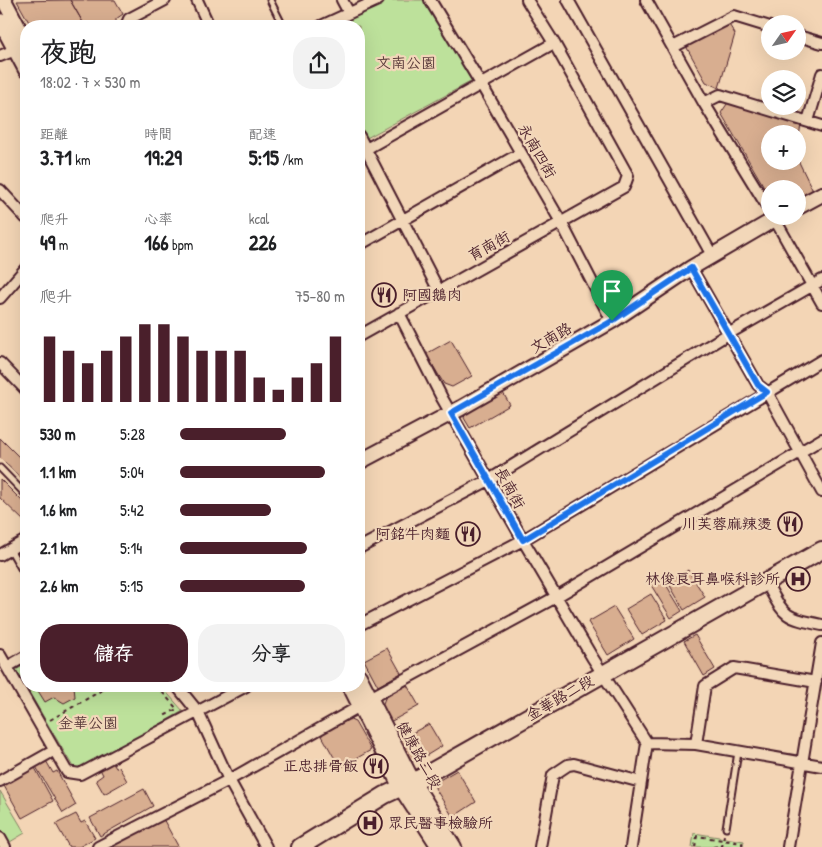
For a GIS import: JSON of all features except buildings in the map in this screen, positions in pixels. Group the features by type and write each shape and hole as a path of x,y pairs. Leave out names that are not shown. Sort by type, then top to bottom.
{"main road":[{"name":"金華路二段","path":"300,847 318,840 385,795 407,785 822,550"}],"street":[{"path":"4,0 20,43"},
{"path":"131,20 165,0"},
{"path":"197,0 206,20"},
{"path":"342,0 349,13"},
{"path":"334,20 378,0"},
{"name":"永南四街","path":"430,0 561,222 612,321"},
{"path":"439,291 366,149 554,44 527,0"},
{"path":"568,0 712,256"},
{"path":"646,0 704,103 761,194"},
{"path":"673,47 734,16 761,24"},
{"path":"0,21 20,45"},
{"path":"806,38 822,43"},
{"name":"育南街","path":"365,333 624,187 628,176 554,44"},
{"path":"0,56 20,46"},
{"path":"808,121 822,74"},
{"path":"704,103 720,95 822,126"},
{"path":"365,242 521,153"},
{"path":"0,190 20,212"},
{"path":"806,203 822,194"},
{"name":"文南路","path":"365,459 451,413 612,321 691,268 761,225"},
{"path":"780,225 822,303"},
{"path":"691,268 758,385 767,392 822,492"},
{"path":"0,298 20,275"},
{"path":"365,545 489,480 728,334 822,280"},
{"name":"長南街","path":"399,313 451,413 523,540 647,743"},
{"path":"365,623 523,540 822,360"},
{"path":"0,363 20,383"},
{"path":"98,847 229,780 556,596 822,439"},
{"path":"0,555 20,543"},
{"path":"766,582 782,611 794,619 822,625"},
{"path":"788,847 822,643"},
{"path":"0,655 20,689"},
{"path":"7,667 20,659"},
{"path":"696,744 705,686 734,668 816,682"},
{"path":"21,692 67,772 80,774 235,692"},
{"path":"182,692 198,712 229,780 266,847"},
{"name":"健康路二段","path":"356,692 365,702"},
{"name":"健康路二段","path":"363,692 365,702 439,847"},
{"path":"631,847 647,743 696,744 822,766"},
{"path":"0,781 55,750"},
{"path":"540,847 553,775 568,765 574,764 642,782"},
{"name":"健康路二段","path":"407,785 454,847"},
{"path":"0,838 5,847"}],"lane":[{"path":"270,0 280,20"},
{"path":"0,468 20,489"},
{"path":"10,549 20,566"},
{"path":"726,828 738,751"}],"path":[{"path":"49,721 99,692"},
{"path":"160,719 177,709 162,692"},
{"path":"695,847 697,836 742,843 742,847"},
{"path":"713,847 722,847 723,840"}],"green space":[{"name":"文南公園","path":"374,0 424,0 472,81 365,139 365,20 328,20"},
{"name":"金華公園","path":"20,668 20,677 16,670"},
{"name":"金華公園","path":"29,692 166,692 183,711 76,772"},
{"path":"0,791 25,833 5,845 0,836"},
{"path":"694,833 744,841 743,847 692,847"}],"place":[{"name":"阿國鵝肉","path":"384,295"},
{"name":"川芙蓉麻辣燙","path":"790,524"},
{"name":"阿銘牛肉麵","path":"468,534"},
{"name":"林俊良耳鼻喉科診所","path":"798,579"},
{"name":"正忠排骨飯","path":"376,766"},
{"name":"眾民醫事檢驗所","path":"370,823"}],"route":[{"path":"691,268 758,385 767,392 523,540 451,413 612,321 691,268"}]}
